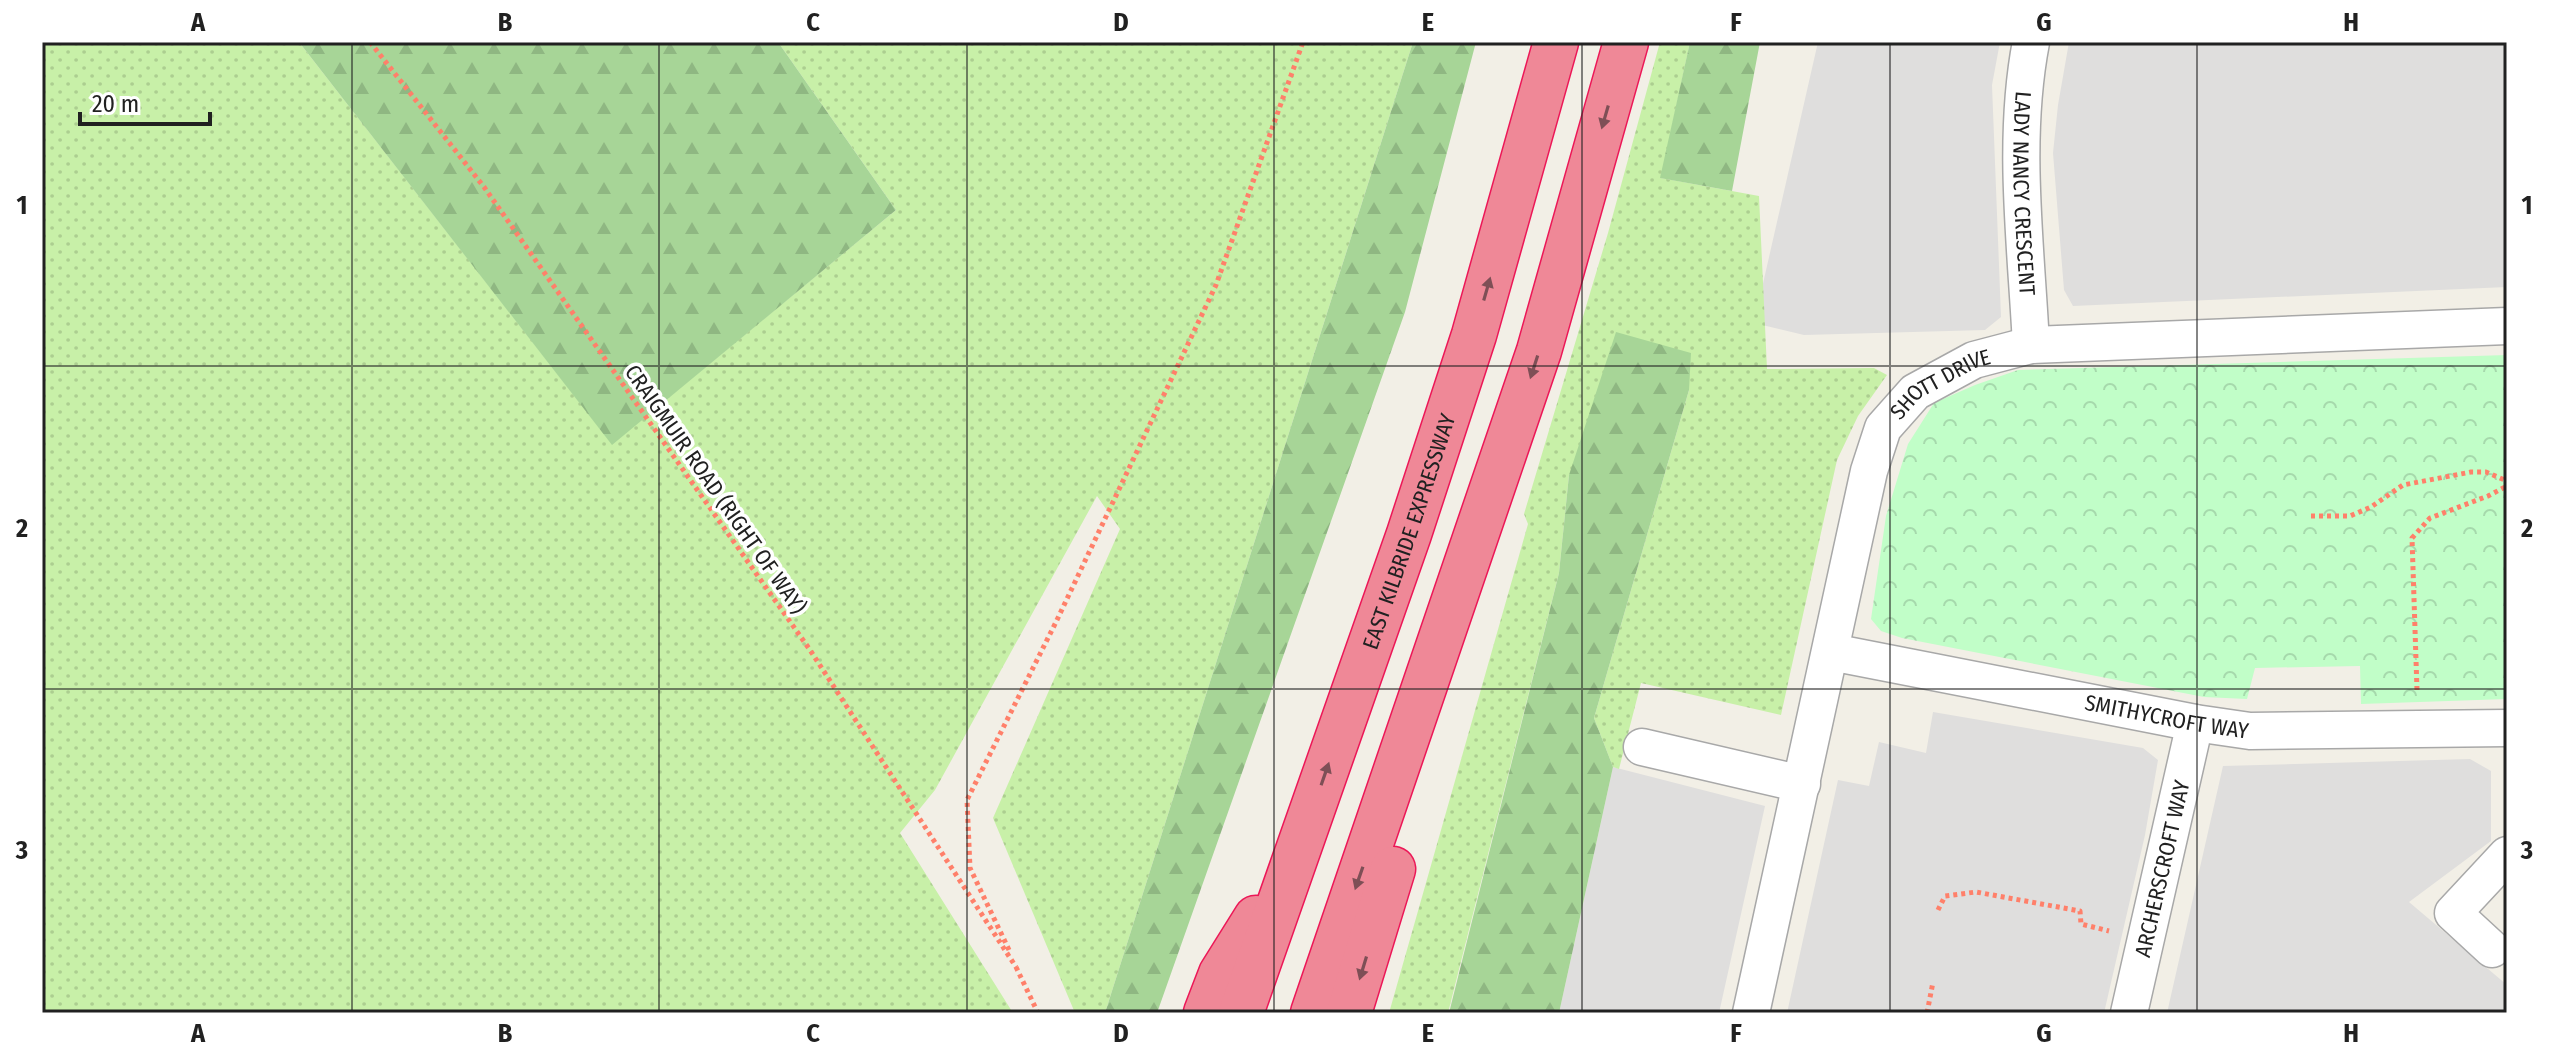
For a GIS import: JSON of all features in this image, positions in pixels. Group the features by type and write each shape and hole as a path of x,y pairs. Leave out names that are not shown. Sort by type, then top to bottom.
{"highway":[{"name":"EAST KILBRIDE EXPRESSWAY","path":"1241,1013 1409,534 1474,335 1556,42"},
{"path":"1313,1013 1539,351 1626,42"},
{"path":"1349,1013 1401,842 1476,541"},
{"path":"1206,1013 1221,974 1299,848"}],"street":[{"name":"LADY NANCY CRESCENT","path":"2031,42 2026,68 2021,152 2031,345"},
{"name":"SHOTT DRIVE","path":"1751,1013 1869,471 1883,428 1915,392 1974,360 2031,345 2507,326"},
{"name":"SMITHYCROFT WAY","path":"1831,652 2250,731 2507,728"},
{"name":"ARCHERSCROFT WAY","path":"2129,1013 2195,723"},
{"path":"1642,747 1802,784"},
{"path":"2492,949 2453,913 2507,855"}],"path":[{"name":"CRAIGMUIR ROAD (RIGHT OF WAY)","path":"370,42 484,187 801,637 1016,967"},
{"path":"1038,1013 970,868 967,800 1056,622 1216,285 1303,42"},
{"path":"2311,516 2350,516 2371,507 2403,485 2457,475 2486,472 2507,483 2488,496 2430,518 2412,538 2418,728"},
{"path":"1938,910 1945,896 1976,892 2080,911 2081,924 2145,940"},
{"path":"1927,1013 1933,982"}],"shaded area":[{"path":"1818,42 2000,42 1992,85 2001,317 1985,330 1804,335 1754,323"},
{"path":"2069,42 2507,42 2507,287 2073,306 2064,290 2053,153"},
{"path":"1933,712 2143,748 2158,760 2145,835 2104,1013 1787,1013 1838,780 1869,786 1879,742 1926,753"},
{"path":"2470,759 2491,771 2491,841 2409,902 2507,985 2507,1013 2167,1013 2223,766"},
{"path":"1613,767 1765,806 1719,1013 1559,1013"}],"green space":[{"path":"42,42 299,42 612,444 896,210 778,42 1413,42 1105,1013 1075,1013 993,818 1120,529 1097,496 935,790 900,833 1013,1013 42,1013"},
{"path":"299,42 778,42 896,210 612,445"},
{"path":"1413,42 1476,42 1405,312 1157,1013 1105,1013"},
{"path":"1660,42 1690,42 1661,178 1759,196 1767,369 1874,368 1887,375 1858,416 1837,460 1781,715 1641,683 1619,769 1613,767 1594,718 1689,390 1569,475 1559,573 1448,1013 1389,1013 1528,524 1524,514 1608,233"},
{"path":"1690,42 1760,42 1732,191 1660,178"},
{"path":"1616,332 1691,353 1689,390 1594,718 1613,767 1559,1013 1449,1013 1559,573 1569,475"},
{"path":"2507,355 2507,699 2361,704 2360,666 2255,668 2247,699 2204,697 1902,638 1881,631 1871,619 1886,516 1908,444 1934,403 1975,385 2018,370"}]}
